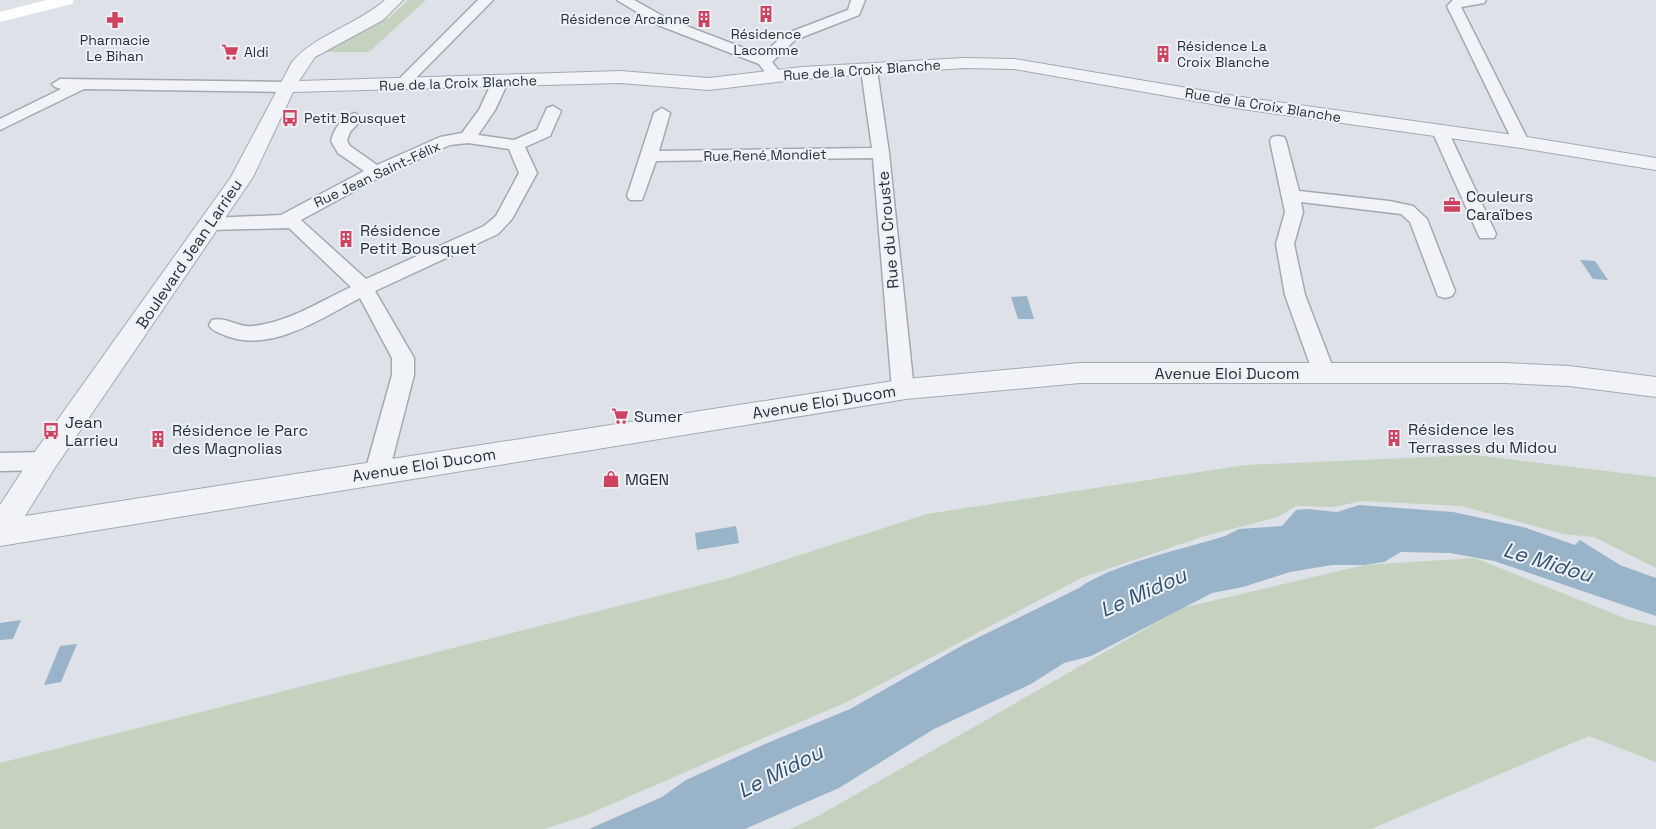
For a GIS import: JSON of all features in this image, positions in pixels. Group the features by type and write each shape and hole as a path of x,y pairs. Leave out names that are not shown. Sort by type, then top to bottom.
{"main road":[{"path":"0,11 41,0"},
{"path":"0,17 66,0"}],"street":[{"name":"Boulevard Jean Larrieu","path":"0,532 44,461 242,177 298,66 310,52 377,16 395,0"},
{"path":"402,84 486,0"},
{"path":"624,0 663,22 769,68 790,37 854,12 858,0"},
{"path":"1479,0 1449,3 1521,142"},
{"name":"Rue de la Croix Blanche","path":"60,84 287,87 620,77 709,84 769,68 869,70 964,63 1014,64 1234,102 1521,142 1656,164"},
{"name":"Rue du Crouste","path":"869,70 881,154 903,390"},
{"path":"500,82 487,110 468,137 475,141 516,145 544,133 552,111"},
{"path":"0,125 82,84"},
{"path":"636,196 662,113"},
{"path":"355,118 342,131 339,141 344,149 376,172"},
{"path":"1440,131 1487,234"},
{"name":"Rue Jean Saint-Félix","path":"285,220 376,172 446,141 468,137"},
{"path":"1278,141 1294,212 1285,244 1295,295 1324,373"},
{"path":"218,324 239,332 270,332 287,327 364,288 491,230 503,219 528,173 516,145"},
{"name":"Rue René Mondiet","path":"648,156 881,154"},
{"path":"1291,196 1389,206 1407,210 1418,219 1445,290"},
{"path":"211,224 285,220 296,224 364,288 404,358 403,375 381,452 379,473"},
{"name":"Avenue Eloi Ducom","path":"0,532 903,390 1080,373 1498,373 1568,376 1656,387"},
{"path":"0,462 44,461"}],"green space":[{"path":"408,0 426,0 369,52 325,52 390,17"},
{"path":"1475,455 1656,477 1656,568 1594,537 1563,534 1462,506 1361,501 1335,507 1296,506 1278,517 1205,536 1081,578 849,701 582,817 544,829 0,829 0,763 729,578 927,514 1245,465"},
{"path":"1475,558 1627,619 1656,626 1656,762 1589,736 1371,829 790,829 818,816 1182,608 1364,565"}],"water":[{"path":"1580,260 1595,261 1608,280 1593,279"},
{"path":"1027,296 1034,319 1018,319 1011,297"},
{"name":"Le Midou","path":"1359,505 1453,512 1523,527 1575,545 1580,540 1620,565 1656,578 1656,616 1494,561 1450,553 1401,552 1384,562 1364,565 1332,565 1290,572 1243,587 1212,593 1091,656 1064,663 1031,684 934,729 839,788 745,829 589,829 662,797 686,780 765,744 850,709 963,645 1079,588 1093,579 1129,564 1225,536 1239,529 1282,526 1296,510 1307,509 1337,512"},
{"path":"736,526 739,543 697,550 695,533"},
{"path":"21,620 13,639 0,640 0,623"},
{"path":"77,644 61,682 44,685 60,646"}],"place":[{"name":"Résidence Lacomme","path":"766,14"},
{"name":"Résidence Arcanne","path":"704,19"},
{"name":"Pharmacie Le Bihan","path":"115,20"},
{"name":"Aldi","path":"230,52"},
{"name":"Résidence La Croix Blanche","path":"1163,54"},
{"name":"Petit Bousquet","path":"290,118"},
{"name":"Couleurs Caraïbes","path":"1452,205"},
{"name":"Résidence Petit Bousquet","path":"346,239"},
{"name":"Sumer","path":"620,416"},
{"name":"Jean Larrieu","path":"51,431"},
{"name":"Résidence les Terrasses du Midou","path":"1394,438"},
{"name":"Résidence le Parc des Magnolias","path":"158,439"},
{"name":"MGEN","path":"611,479"}]}
